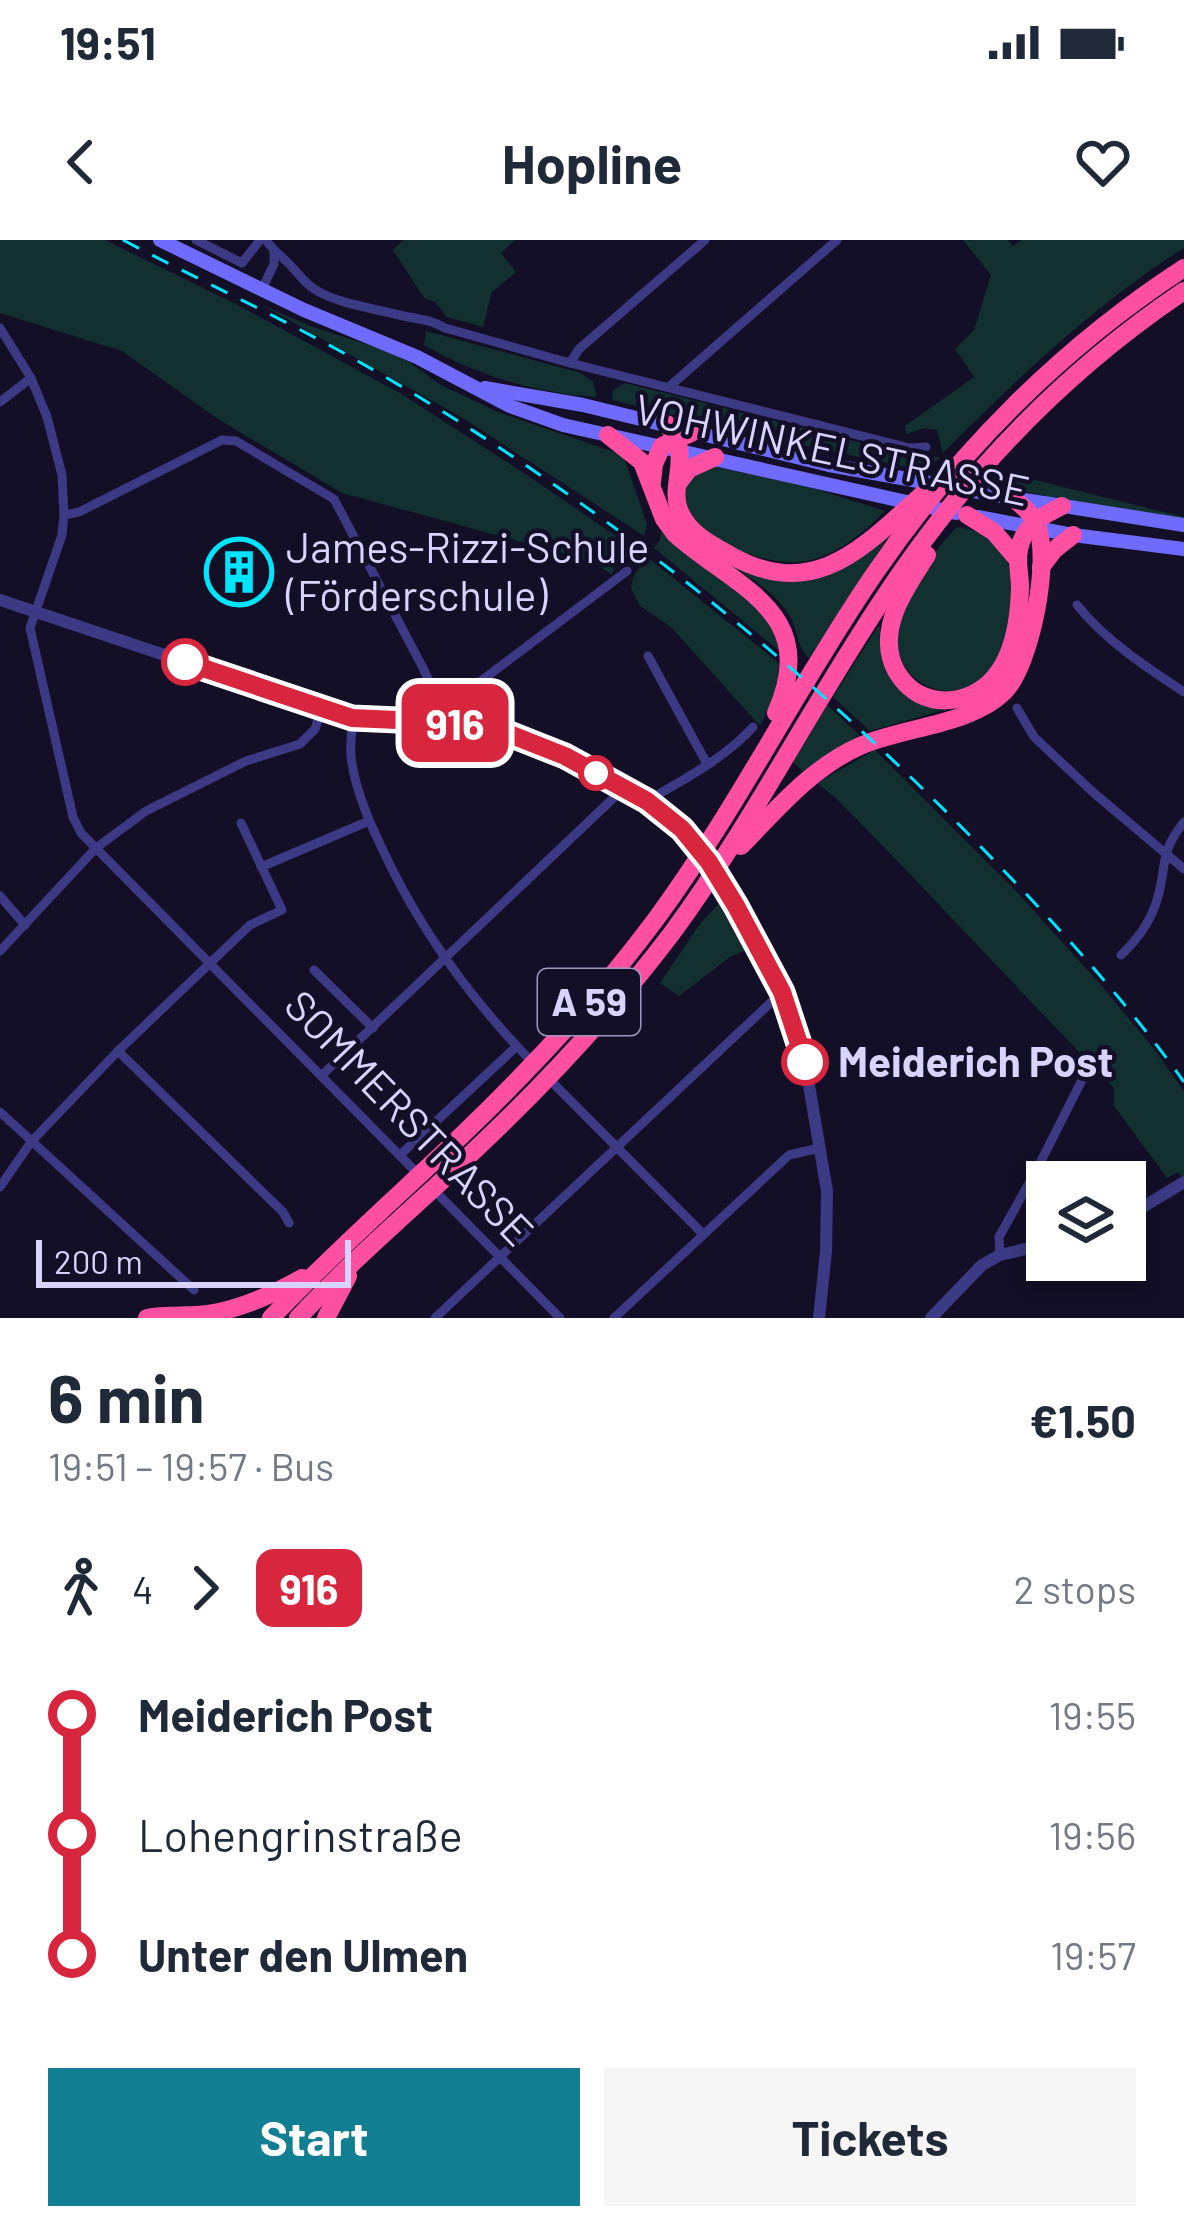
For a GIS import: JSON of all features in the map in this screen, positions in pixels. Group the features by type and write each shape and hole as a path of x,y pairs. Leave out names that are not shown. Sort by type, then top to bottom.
{"highway":[{"name":"A 59","path":"298,1318 356,1261 598,992 670,898 823,674 935,533 976,460 1027,393 1114,316 1184,268"},
{"name":"A 59","path":"976,460 1124,334 1184,291"},
{"path":"608,435 636,454 675,534 770,608 787,644 783,696 745,783"},
{"path":"675,438 676,499 680,513 700,537 739,560 773,573 796,575 835,564 899,525 976,460"},
{"path":"652,482 654,464 675,438"},
{"path":"677,486 689,469 715,458"},
{"path":"712,875 810,777 855,748 971,712 1006,691 1026,658 1041,568 1034,526 1013,499"},
{"path":"935,533 894,616 891,659 903,682 920,695 960,700 993,680 1007,658 1019,613 1020,545 1034,526 1062,506"},
{"path":"967,515 994,532 1017,559"},
{"name":"A 59","path":"271,1318 322,1268 519,1107 626,991 712,875 899,525"},
{"path":"1041,568 1073,535"},
{"path":"326,1318 356,1261"},
{"path":"147,1318 205,1315 238,1307 322,1268"}],"main road":[{"name":"VOHWINKELSTRASSE","path":"160,240 563,425 608,435 675,438 715,458 967,515 1184,549"},
{"name":"VOHWINKELSTRASSE","path":"474,386 518,392 675,438 1184,525"}],"street":[{"path":"196,240 242,262 263,240"},
{"name":"VOHWINKELSTRASSE","path":"263,240 316,290 365,307 430,319 445,328 570,363 910,448 926,447"},
{"path":"570,363 579,349 705,240"},
{"path":"670,386 837,240"},
{"path":"262,289 274,264 274,251"},
{"path":"0,328 31,378 57,448 62,476 62,535 34,612"},
{"path":"0,402 31,378"},
{"path":"64,514 79,512 222,440 236,441 334,499 424,668 443,722"},
{"path":"464,723 469,690 627,571"},
{"path":"0,601 352,718 494,728 532,741 623,788 682,829 736,906 782,992 805,1062 827,1192 819,1318"},
{"path":"1077,605 1094,626 1184,692"},
{"name":"SOMMERSTRASSE","path":"34,612 30,628 73,817 81,833 560,1318"},
{"path":"648,656 707,764"},
{"path":"0,951 96,848 166,801 246,761 300,744 315,729 322,708"},
{"path":"1017,708 1034,737 1184,869"},
{"path":"352,718 351,755 369,820 407,899 445,959 495,1025 702,1233"},
{"path":"647,801 740,742 753,728"},
{"path":"322,1075 623,788"},
{"path":"261,867 369,820"},
{"path":"1121,955 1138,940 1155,906 1164,852 1184,822"},
{"path":"0,1187 31,1142 118,1051 250,925 282,910 241,823"},
{"path":"0,896 25,925"},
{"path":"314,970 373,1028"},
{"path":"435,1318 782,992"},
{"path":"400,1155 517,1046"},
{"path":"118,1051 289,1223"},
{"path":"1000,1255 999,1237 1087,1070"},
{"path":"0,1112 194,1290"},
{"path":"614,1318 788,1154 820,1148"},
{"path":"1146,1205 1184,1182"},
{"path":"931,1318 967,1277 1000,1255 1026,1249"}],"green space":[{"path":"0,240 105,240 400,393 635,549 625,560 618,560 612,575 592,561 342,493 218,419 122,351 0,313"},
{"path":"403,240 515,240 501,253 516,272 492,292 483,327 447,317 435,302 424,298 393,250"},
{"path":"963,240 1008,240 1013,246 1022,240 1184,240 1184,248 1088,318 943,453 937,430 906,434 905,426 974,377 955,349 974,330 991,275"},
{"path":"262,305 381,349 498,412 623,455 647,524 644,536 461,417"},
{"path":"426,331 581,373 593,382 597,397 551,392 486,374 424,345"},
{"path":"625,383 916,457 940,457 926,471 612,400 613,390"},
{"path":"712,466 809,487 885,511 856,537 823,556 798,562 766,559 714,537 690,512 687,481"},
{"path":"999,471 1184,517 1184,519 989,483"},
{"path":"957,527 979,532 1001,549 1009,567 1012,606 997,662 979,682 952,691 926,686 915,678 900,655 897,635 925,569"},
{"path":"661,531 769,618 782,653 654,548"},
{"path":"889,535 809,658 783,607 729,564 777,579"},
{"path":"647,557 779,663 776,688 760,726 671,627 640,606 631,588"},
{"path":"879,625 888,667 954,707 870,731 833,697"},
{"path":"827,705 859,735 803,771 793,762"},
{"path":"875,750 1016,891 1154,1049 1184,1091 1184,1178 1178,1172 1167,1178 1114,1106 1114,1088 817,783"},
{"path":"719,903 746,950 679,996 660,983"}],"railway":[{"path":"123,240 313,337 428,403 514,458 680,577 836,708 983,849 1088,961 1184,1082"}],"bus line":[{"name":"916","path":"185,662 352,718 494,728 565,756 647,801 682,829 736,906 782,992 805,1062"}],"place":[{"name":"James-Rizzi-Schule (Förderschule)","path":"239,572"},
{"name":"Meiderich Post","path":"805,1062"}]}
